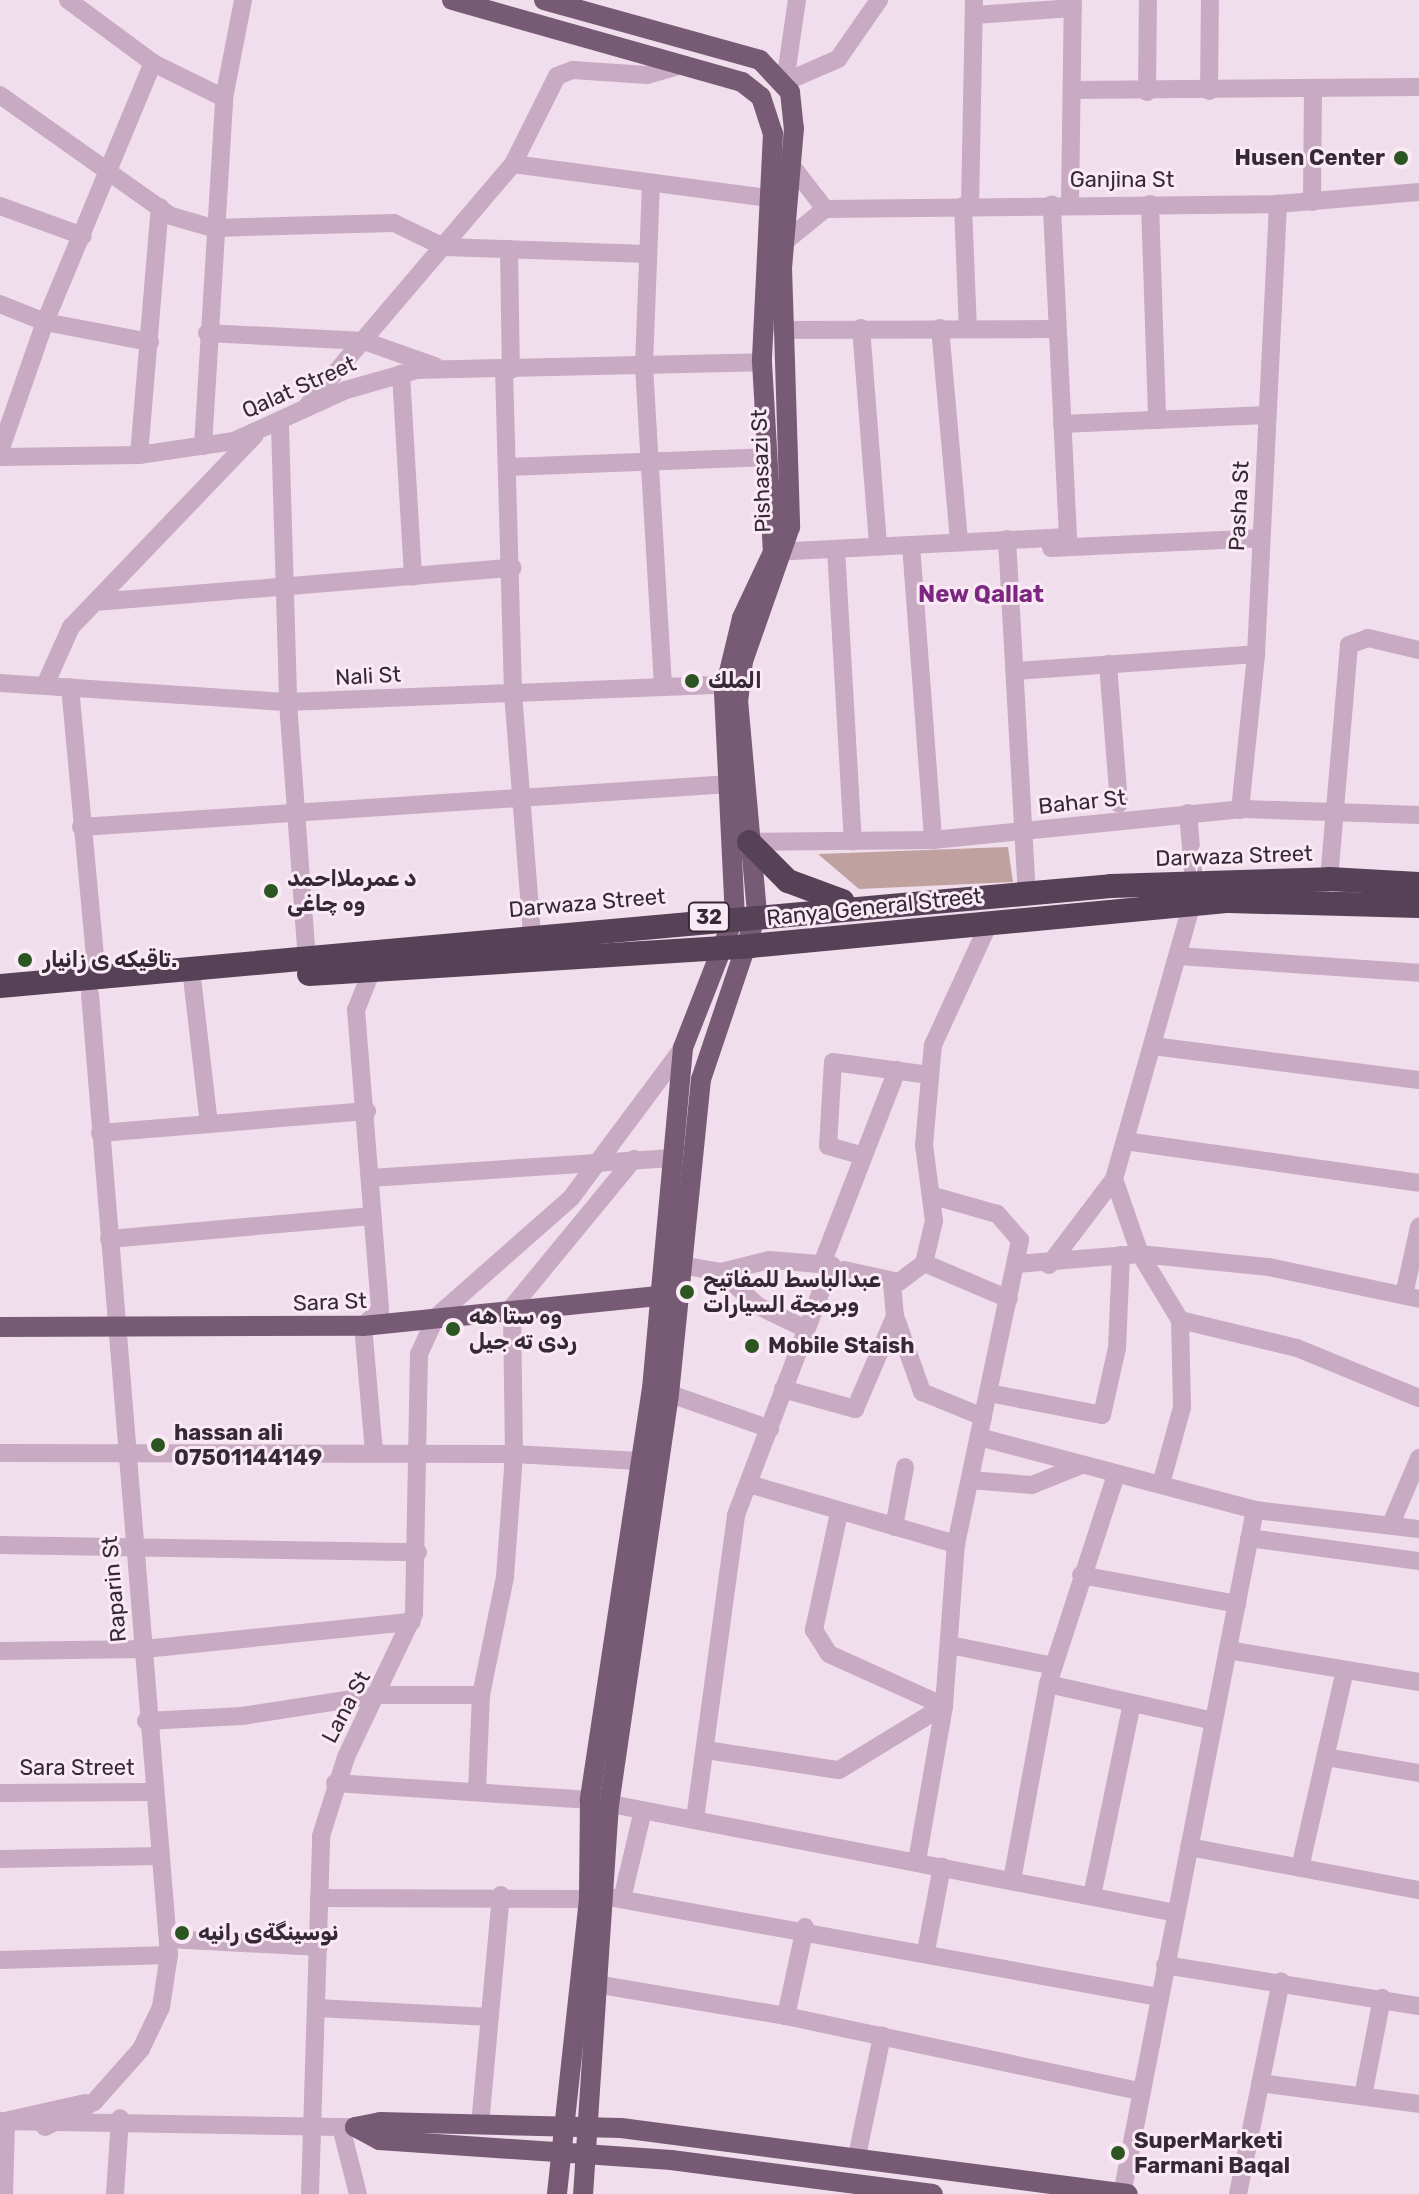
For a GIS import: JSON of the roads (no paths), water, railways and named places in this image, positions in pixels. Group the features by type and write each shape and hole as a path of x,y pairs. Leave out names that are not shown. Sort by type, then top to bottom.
{"highway":[{"path":"749,842 802,889 868,905"},
{"name":"Darwaza Street","path":"192,977 307,959 532,933 746,914 1027,894 1193,893 1329,879 1419,884"},
{"name":"Ranya General Street","path":"0,1001 94,986 192,977 372,970 738,947 990,921 1193,893 1419,906"},
{"name":"32","path":"0,986 94,986"}],"main road":[{"path":"452,0 742,82 761,97 785,82 738,51 544,0"},
{"name":"Pishasazi St","path":"746,914 730,784 733,683 742,618 780,551 782,244 794,115 785,82"},
{"name":"Pishasazi St","path":"761,97 773,133 762,362 768,457 780,551"},
{"name":"Pishasazi St","path":"733,683 749,842 746,914 738,947"},
{"path":"583,2194 606,1898 600,1802 639,1461 660,1391 660,1296 683,1048 738,947"},
{"path":"600,1802 681,1265 701,1079 738,947"},
{"name":"Sara St","path":"0,1327 117,1330 363,1326 512,1307 660,1296"},
{"path":"557,2194 561,2131 606,1898"},
{"path":"348,2127 480,2125 561,2131 587,2129 857,2156 1124,2194"},
{"path":"348,2127 379,2140 586,2153 816,2188 933,2194"}],"street":[{"path":"68,0 153,63 224,98"},
{"path":"203,446 213,228 224,98 243,0"},
{"path":"785,82 797,0"},
{"path":"785,82 838,59 879,0"},
{"path":"1147,92 1148,0"},
{"path":"1209,91 1210,0"},
{"path":"968,328 966,206 974,7 1073,4 1072,90 1061,204 1057,329 1068,537 1008,545"},
{"path":"0,454 45,322 153,63"},
{"path":"300,414 513,164 557,76 573,70 647,75 683,65"},
{"path":"1072,90 1147,92 1419,87"},
{"path":"1312,202 1313,89"},
{"path":"0,95 160,207 213,228 394,223 444,247 648,254"},
{"path":"513,164 769,198"},
{"path":"782,244 825,209 791,165"},
{"path":"651,183 644,366 663,686"},
{"name":"Ganjina St","path":"825,209 1278,204 1419,192"},
{"path":"1150,204 1157,420"},
{"name":"Pasha St","path":"1240,810 1256,654 1278,204"},
{"path":"0,206 83,236"},
{"path":"139,455 160,207"},
{"path":"509,249 507,370 513,693 524,795 532,933"},
{"path":"0,304 45,322 150,342"},
{"path":"861,328 878,546"},
{"path":"940,328 959,542"},
{"path":"782,330 1057,329"},
{"path":"207,333 364,341 441,369"},
{"name":"Qalat Street","path":"0,454 139,455 203,446 254,436 401,374 441,369 507,370 762,362"},
{"path":"401,374 413,577"},
{"path":"1062,424 1267,415"},
{"path":"280,426 288,702 307,959"},
{"path":"45,685 71,627 254,436"},
{"path":"508,467 768,457"},
{"path":"780,551 959,542 1008,545 1260,538"},
{"path":"911,545 933,840"},
{"path":"1008,545 1021,832 1027,894"},
{"path":"836,549 853,842"},
{"path":"95,602 285,589 513,568"},
{"path":"1329,879 1349,645 1368,638 1419,650"},
{"path":"1015,671 1256,654"},
{"path":"1108,664 1119,804"},
{"name":"Nali St","path":"0,683 288,702 733,683"},
{"name":"Raparin St","path":"45,2127 94,2102 156,2025 169,1947 146,1721 144,1649 100,1133 94,986 70,687"},
{"path":"81,827 296,807 730,784"},
{"name":"Bahar St","path":"749,842 933,840 1240,810 1334,810 1419,815"},
{"path":"1049,1265 1114,1179 1193,893 1188,813"},
{"path":"681,1265 721,1272 769,1260 823,1261 892,1283 924,1263 934,1196 924,1145 929,1075 938,1032 990,921"},
{"path":"1178,956 1419,973"},
{"path":"372,970 356,1010 367,1111 380,1310 363,1326 374,1453"},
{"path":"192,977 209,1124"},
{"path":"1153,1046 1419,1080"},
{"path":"436,1317 523,1247 602,1159 683,1048"},
{"path":"860,1155 828,1146 833,1062 929,1075"},
{"path":"823,1261 860,1155 897,1070"},
{"path":"100,1133 367,1111"},
{"path":"1125,1141 1419,1183"},
{"path":"370,1178 602,1159 672,1158"},
{"path":"477,1790 481,1695 505,1577 514,1454 512,1307 634,1159"},
{"path":"989,1393 1102,1415 1117,1348 1131,1254 1114,1179"},
{"path":"917,1861 944,1706 956,1544 1020,1240 1011,1223 934,1196"},
{"path":"109,1239 372,1216"},
{"path":"1016,1264 1049,1265 1131,1254 1269,1267 1412,1297 1419,1227"},
{"path":"1131,1254 1180,1320 1182,1407 1161,1484"},
{"path":"924,1263 1009,1299"},
{"path":"695,1819 728,1557 749,1484 823,1286 844,1270"},
{"path":"721,1272 758,1306 806,1329"},
{"path":"892,1283 895,1316 922,1392 983,1417"},
{"path":"783,1389 855,1409 895,1316"},
{"name":"Lana St","path":"310,2194 321,1836 335,1783 412,1622 418,1552 415,1377 436,1317"},
{"path":"1180,1320 1297,1348 1419,1398"},
{"path":"660,1391 770,1429"},
{"path":"979,1437 1079,1466 1161,1484 1255,1510 1419,1529"},
{"path":"0,1453 127,1456 514,1454 639,1461"},
{"path":"1391,1524 1419,1458"},
{"path":"970,1480 1032,1485 1079,1466"},
{"path":"894,1527 905,1467"},
{"path":"1012,1880 1048,1684 1116,1475"},
{"path":"749,1484 839,1513 956,1544"},
{"path":"1124,2194 1140,2091 1255,1510"},
{"path":"839,1513 814,1630 829,1654 944,1706"},
{"path":"1249,1538 1419,1561"},
{"path":"0,1545 418,1552"},
{"path":"1081,1575 1237,1604"},
{"path":"0,1651 144,1649 412,1622"},
{"path":"950,1645 1054,1666"},
{"path":"1228,1650 1419,1682"},
{"path":"1300,1868 1345,1670"},
{"path":"1048,1684 1214,1721"},
{"path":"146,1721 242,1716 378,1695 481,1695"},
{"path":"1092,1896 1132,1703"},
{"path":"706,1750 839,1770 944,1706"},
{"path":"1326,1757 1419,1773"},
{"path":"335,1783 477,1790 600,1802 1176,1913"},
{"name":"Sara Street","path":"0,1793 154,1792"},
{"path":"606,1898 643,1810"},
{"path":"1189,1847 1419,1890"},
{"path":"0,1859 161,1856"},
{"path":"926,1951 942,1866"},
{"path":"480,2125 501,1895"},
{"path":"319,1898 501,1895 606,1898 805,1927 1159,1997"},
{"path":"786,2016 805,1927"},
{"path":"0,1960 169,1947 319,1947"},
{"path":"1165,1965 1281,1981 1419,2006"},
{"path":"1238,2194 1281,1981"},
{"path":"601,1985 786,2016 1140,2091"},
{"path":"1363,2096 1382,1998"},
{"path":"317,2008 490,2017"},
{"path":"857,2156 882,2036"},
{"path":"1260,2083 1419,2104"},
{"path":"3,2121 45,2107 94,2102 120,2118"},
{"path":"115,2194 120,2118"},
{"path":"3,2121 45,2127 120,2118 348,2127 358,2194"},
{"path":"3,2121 4,2194"}],"place":[{"name":"Husen Center","path":"1401,158"},
{"name":"الملك","path":"692,681"},
{"name":"د عمرملااحمد وه چاغى","path":"271,891"},
{"name":"تاقيكه ى زانيار.","path":"25,960"},
{"name":"عبدالباسط للمفاتيح وبرمجة السيارات","path":"687,1292"},
{"name":"وه ستا هه ردى ته جيل","path":"453,1329"},
{"name":"Mobile Staish","path":"752,1346"},
{"name":"hassan ali 07501144149","path":"158,1445"},
{"name":"نوسينگةى رانيه","path":"182,1933"},
{"name":"SuperMarketi Farmani Baqal","path":"1118,2153"}],"district":[{"name":"New Qallat","path":"981,595"}]}
